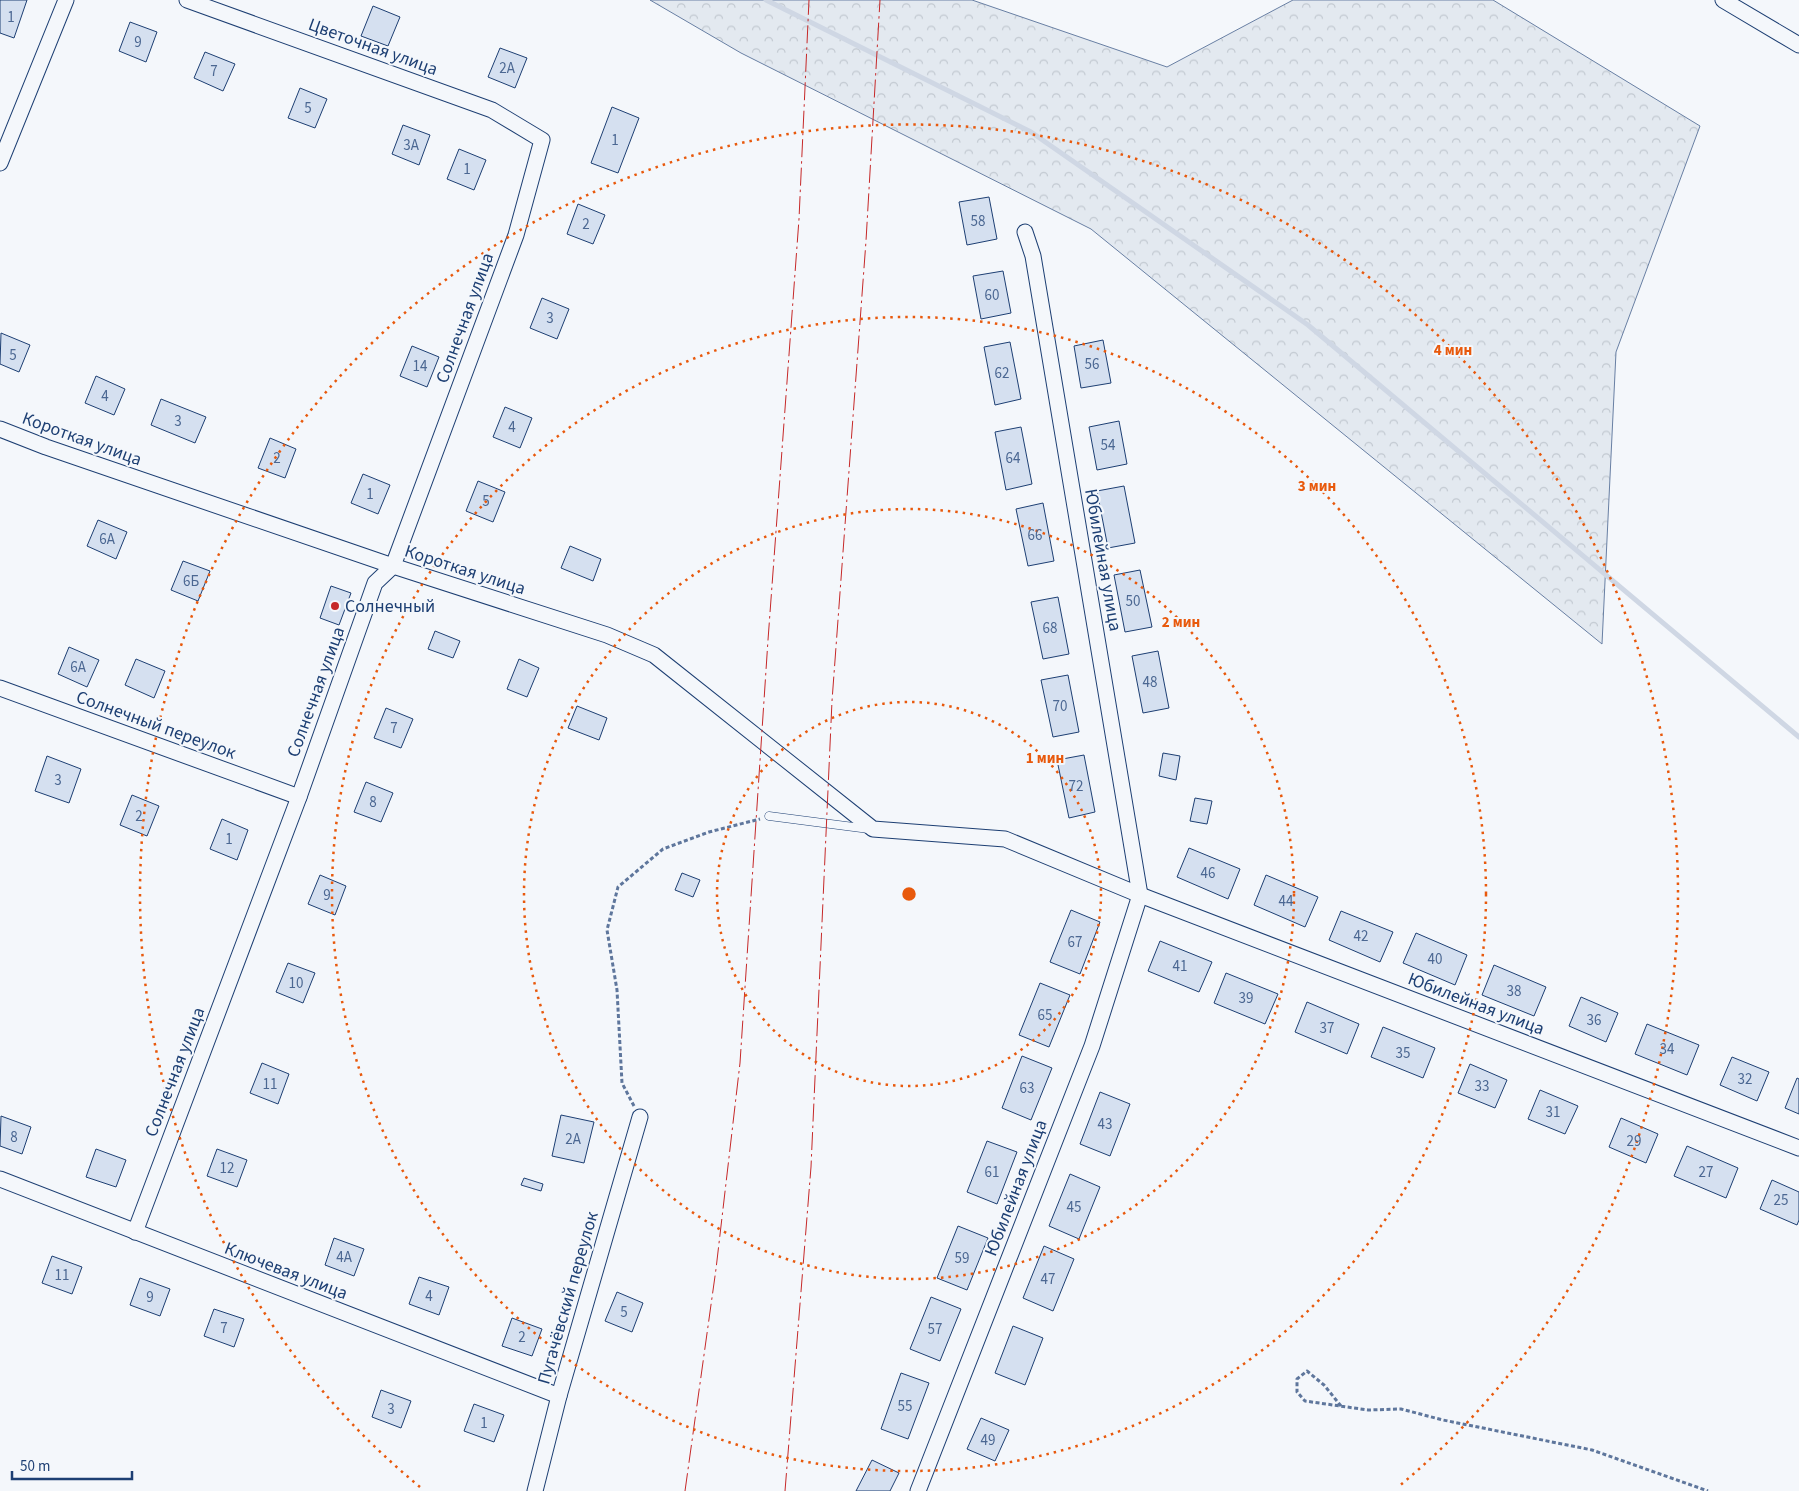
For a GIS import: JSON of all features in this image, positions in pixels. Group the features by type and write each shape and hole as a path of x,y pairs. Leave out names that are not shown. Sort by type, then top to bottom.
{"street":[{"path":"0,163 66,0"},
{"name":"Цветочная улица","path":"187,0 492,110 542,140"},
{"path":"1723,0 1799,45"},
{"name":"Солнечная улица","path":"135,1232 299,797 375,583 393,566 516,235 542,140"},
{"name":"Юбилейная улица","path":"918,1491 1092,1046 1140,895 1034,266 1025,232"},
{"name":"Короткая улица","path":"0,428 46,447 393,566 607,635 654,655 873,829"},
{"name":"Солнечный переулок","path":"0,688 299,797"},
{"name":"Юбилейная улица","path":"873,829 1005,839 1140,895 1799,1148"},
{"name":"Пугачёвский переулок","path":"535,1491 559,1396 640,1117"},
{"name":"Ключевая улица","path":"0,1179 559,1396"}],"lane":[{"path":"769,816 873,829"}],"path":[{"path":"640,1117 622,1083 617,990 607,930 618,887 663,849 709,832 769,816"},
{"path":"1341,1406 1324,1384 1307,1371 1297,1379 1296,1392 1305,1401 1368,1410 1401,1408 1443,1420 1592,1450 1708,1491"}],"green space":[{"path":"650,0 972,0 1167,67 1293,0 1493,0 1700,126 1616,352 1602,644 1091,229 741,53"}],"building":[{"path":"0,0 27,0 14,38 0,33"},
{"path":"373,6 400,17 388,46 361,36"},
{"path":"130,22 157,32 146,62 119,51"},
{"path":"500,48 527,58 515,88 488,77"},
{"path":"205,52 235,64 223,91 194,78"},
{"path":"300,88 327,99 315,128 288,118"},
{"path":"612,107 639,118 618,173 591,163"},
{"path":"403,125 430,135 419,165 392,154"},
{"path":"459,149 486,160 474,190 447,179"},
{"path":"989,197 997,239 967,245 959,202"},
{"path":"578,204 605,215 593,244 567,234"},
{"path":"1003,271 1011,313 981,319 973,276"},
{"path":"542,298 569,309 557,339 530,328"},
{"path":"1,333 30,345 19,372 0,364"},
{"path":"1103,340 1111,383 1081,388 1074,346"},
{"path":"1010,342 1021,399 995,405 984,347"},
{"path":"412,346 439,357 427,387 400,376"},
{"path":"96,376 125,389 114,415 85,403"},
{"path":"161,399 206,417 195,443 151,425"},
{"path":"505,407 532,418 520,448 493,437"},
{"path":"1119,421 1127,464 1097,470 1089,427"},
{"path":"1021,427 1032,484 1006,490 995,432"},
{"path":"270,438 296,449 285,478 258,468"},
{"path":"363,474 390,485 378,514 351,503"},
{"path":"478,481 505,492 493,522 466,511"},
{"path":"1124,486 1135,543 1108,548 1097,491"},
{"path":"1043,503 1054,561 1028,566 1016,509"},
{"path":"98,520 127,532 116,559 87,546"},
{"path":"570,546 601,559 593,581 561,568"},
{"path":"183,561 210,571 198,601 171,590"},
{"path":"1140,570 1152,627 1125,632 1114,575"},
{"name":"Солнечный","path":"331,586 351,593 339,625 320,618"},
{"path":"1058,597 1069,654 1043,659 1031,602"},
{"path":"435,631 460,641 453,658 428,649"},
{"path":"69,647 99,660 87,687 58,674"},
{"path":"1158,651 1169,708 1143,713 1132,656"},
{"path":"136,659 165,671 154,698 125,685"},
{"path":"519,659 539,668 527,697 507,689"},
{"path":"1068,675 1079,732 1053,737 1041,680"},
{"path":"577,706 607,718 599,740 568,728"},
{"path":"386,708 413,719 401,748 374,738"},
{"path":"1163,753 1180,756 1176,780 1159,776"},
{"path":"1084,755 1095,812 1069,818 1057,760"},
{"path":"47,756 81,769 69,803 35,791"},
{"path":"366,782 393,793 381,822 354,812"},
{"path":"132,795 159,806 147,836 120,825"},
{"path":"1195,798 1212,801 1207,824 1190,821"},
{"path":"222,819 248,830 237,860 210,849"},
{"path":"1189,848 1240,869 1228,899 1177,877"},
{"path":"682,873 700,880 693,897 675,890"},
{"path":"320,875 346,886 335,915 308,904"},
{"path":"1266,875 1318,897 1305,927 1254,905"},
{"path":"1071,910 1100,922 1080,974 1050,962"},
{"path":"1341,911 1393,932 1380,962 1329,940"},
{"path":"1416,933 1467,955 1455,985 1403,963"},
{"path":"1160,941 1212,962 1199,992 1148,971"},
{"path":"288,963 315,973 303,1003 276,992"},
{"path":"1494,965 1546,987 1534,1016 1482,995"},
{"path":"1226,973 1278,994 1265,1024 1214,1003"},
{"path":"1040,983 1070,995 1049,1047 1019,1035"},
{"path":"1581,997 1618,1013 1606,1042 1569,1026"},
{"path":"1307,1002 1359,1024 1347,1054 1295,1032"},
{"path":"1647,1024 1699,1045 1687,1075 1635,1054"},
{"path":"1383,1027 1435,1048 1423,1078 1371,1057"},
{"path":"1022,1056 1052,1068 1031,1120 1002,1108"},
{"path":"1732,1057 1769,1072 1757,1101 1720,1085"},
{"path":"262,1063 289,1074 278,1104 250,1093"},
{"path":"1470,1064 1507,1080 1495,1108 1458,1093"},
{"path":"1797,1078 1799,1079 1799,1114 1785,1108"},
{"path":"1540,1090 1578,1106 1565,1134 1528,1119"},
{"path":"1100,1092 1130,1104 1110,1156 1080,1144"},
{"path":"561,1115 594,1122 584,1163 552,1156"},
{"path":"1,1116 31,1127 22,1154 0,1146"},
{"path":"1621,1118 1658,1134 1646,1163 1609,1147"},
{"path":"987,1141 1017,1152 997,1204 967,1192"},
{"path":"1687,1146 1738,1168 1726,1198 1674,1176"},
{"path":"96,1149 126,1160 116,1187 86,1177"},
{"path":"217,1149 247,1160 237,1187 207,1176"},
{"path":"1070,1174 1100,1187 1079,1239 1049,1226"},
{"path":"524,1178 543,1184 541,1191 521,1185"},
{"path":"1772,1180 1799,1192 1799,1220 1797,1225 1760,1209"},
{"path":"958,1226 988,1238 967,1290 937,1278"},
{"path":"334,1238 364,1249 354,1276 325,1265"},
{"path":"1044,1246 1074,1259 1053,1311 1023,1298"},
{"path":"52,1256 82,1267 72,1294 42,1283"},
{"path":"419,1277 449,1287 439,1315 409,1304"},
{"path":"140,1278 170,1289 160,1316 130,1305"},
{"path":"617,1292 643,1303 632,1332 605,1321"},
{"path":"931,1297 961,1309 940,1361 910,1349"},
{"path":"214,1309 244,1319 234,1347 204,1336"},
{"path":"512,1318 542,1329 532,1356 502,1346"},
{"path":"1013,1326 1043,1338 1025,1385 995,1373"},
{"path":"901,1373 929,1383 908,1439 881,1429"},
{"path":"381,1390 411,1401 401,1428 372,1417"},
{"path":"474,1404 504,1415 494,1442 464,1431"},
{"path":"981,1418 1009,1430 995,1461 967,1449"},
{"path":"872,1460 899,1473 890,1491 856,1491"}],"waterway":[{"path":"766,0 1031,132 1308,325 1799,737"}],"power":[{"path":"685,1491 716,1269 740,1063 768,640 799,219 809,0"},
{"path":"785,1491 811,1167 832,701 866,241 880,0"}],"place":[{"name":"Солнечный","path":"335,606"}]}
